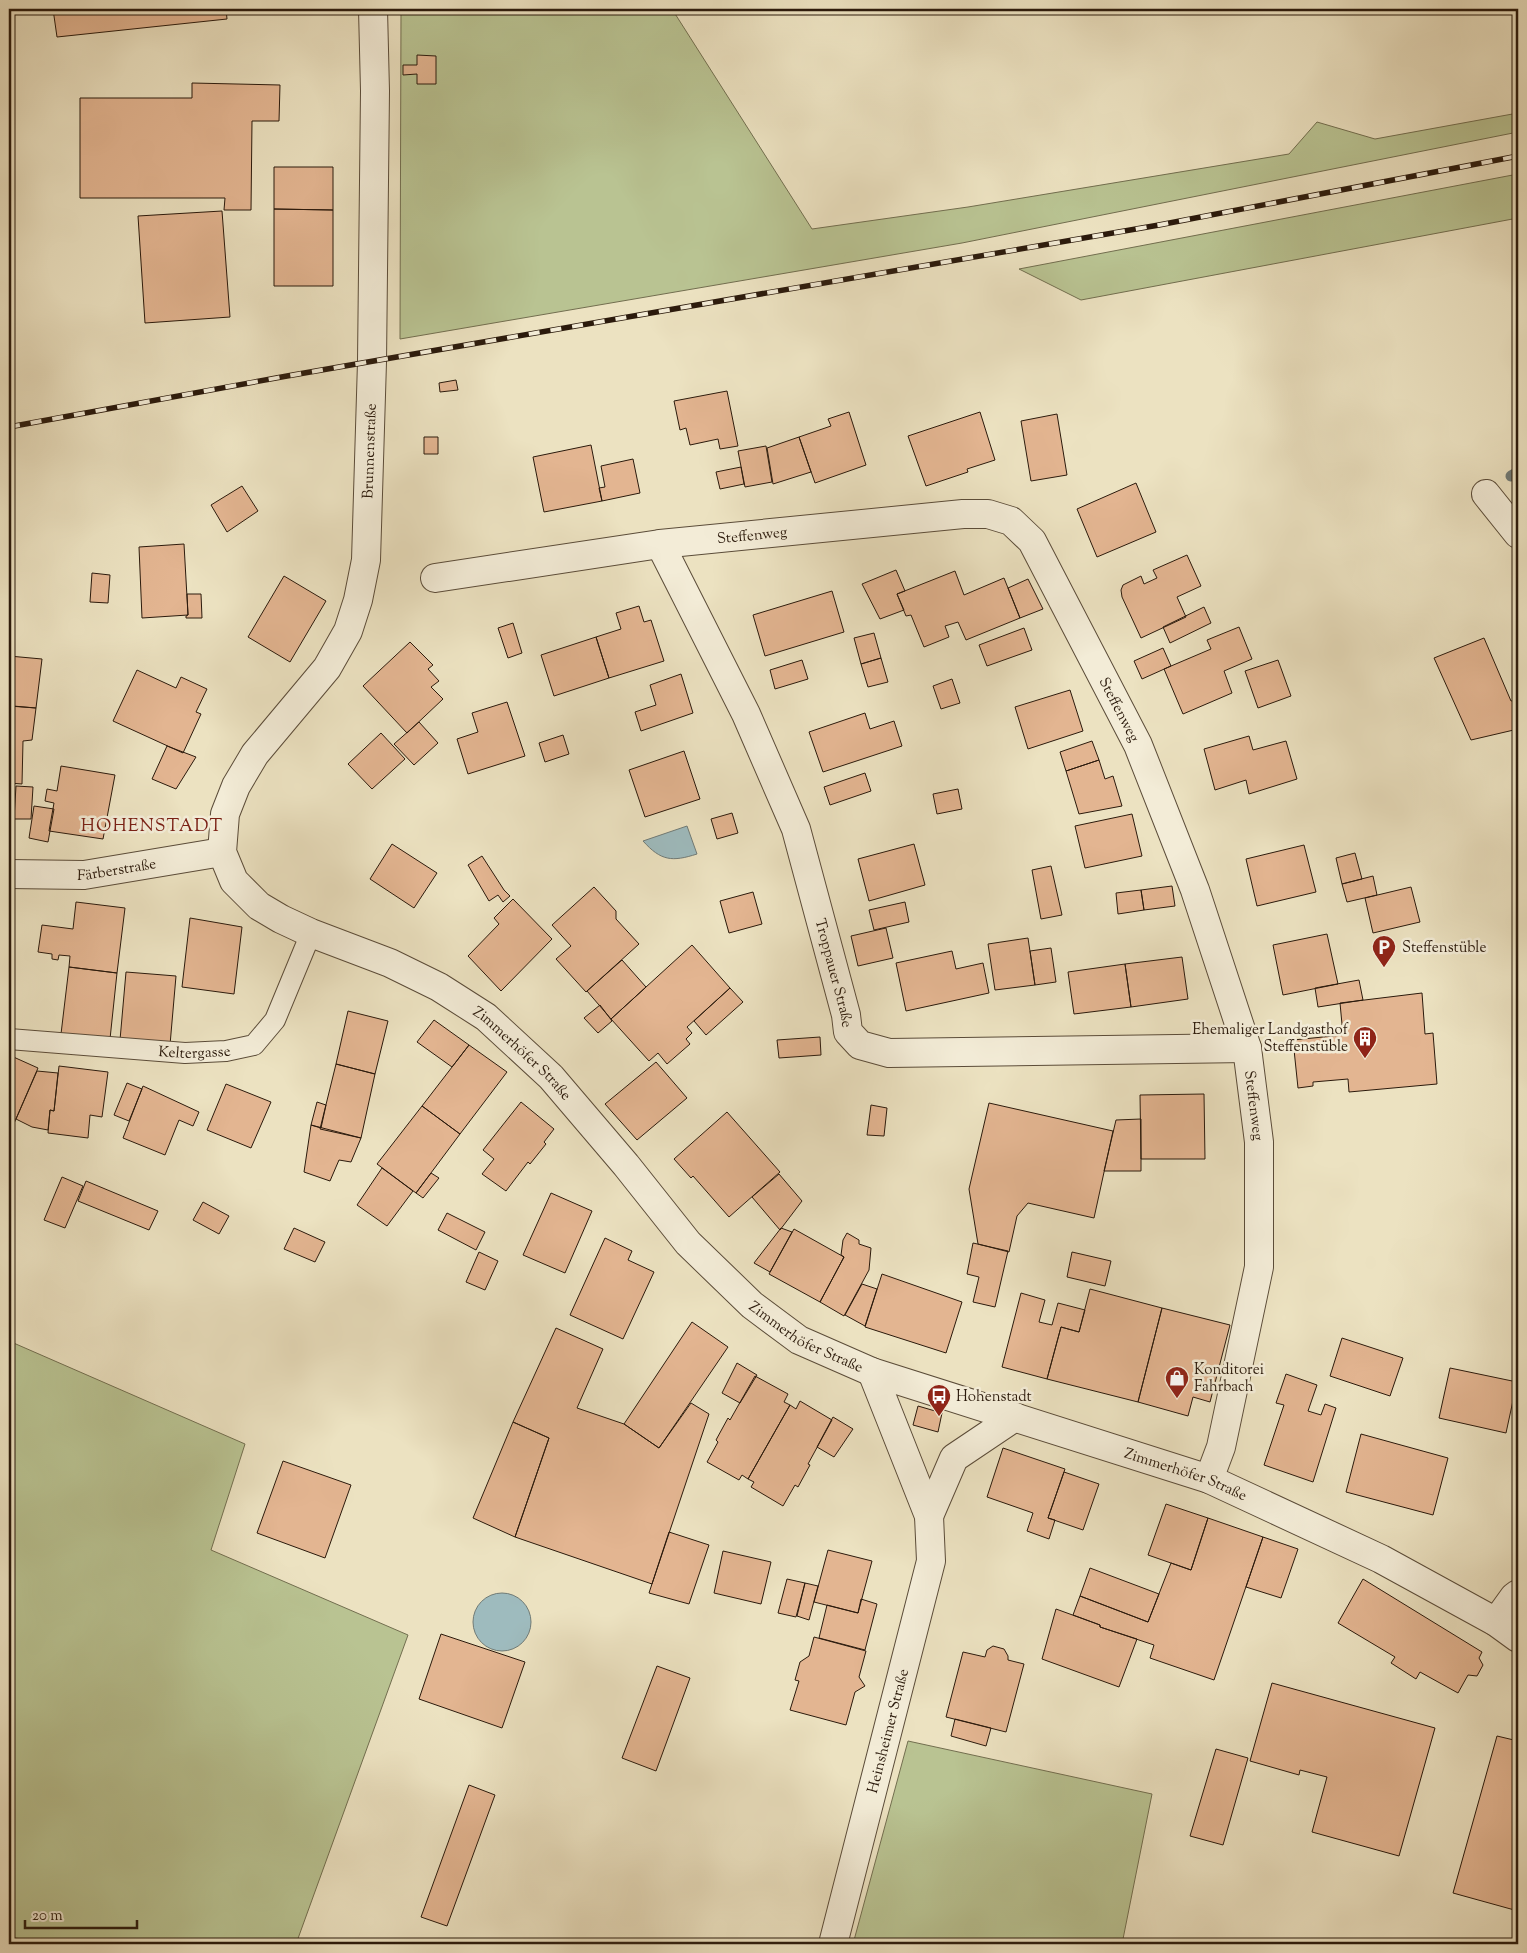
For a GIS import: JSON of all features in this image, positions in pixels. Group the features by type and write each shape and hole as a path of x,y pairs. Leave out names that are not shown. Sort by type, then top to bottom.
{"street":[{"name":"Brunnenstraße","path":"222,852 225,814 236,786 255,754 328,668 348,631 358,600 366,560 373,312 375,91 373,9"},
{"path":"1486,494 1518,534"},
{"name":"Steffenweg","path":"435,578 660,544 963,514 988,514 1011,520 1032,541 1138,745 1196,890 1246,1048 1259,1142 1259,1267 1221,1447 1210,1480"},
{"name":"Troppauer Straße","path":"660,544 746,714 796,829 846,1015 848,1032 860,1045 889,1053 1246,1048"},
{"name":"Färberstraße","path":"9,874 84,875 222,852"},
{"name":"Zimmerhöfer Straße","path":"222,852 234,881 259,906 311,932 390,963 439,987 486,1017 551,1076 626,1165 688,1243 752,1305 799,1340 872,1372 1210,1480 1381,1559 1496,1622 1518,1638"},
{"name":"Heinsheimer Straße","path":"833,1944 931,1561 929,1516 872,1372"},
{"name":"Heinsheimer Straße","path":"929,1516 954,1458 1015,1417"},
{"path":"1496,1622 1518,1594"}],"lane":[{"name":"Keltergasse","path":"9,1039 185,1053 226,1051 254,1045 275,1020 311,932"}],"green space":[{"path":"401,9 672,9 812,229 968,207 1289,154 1317,122 1375,139 1518,113 1518,132 962,243 400,339"},
{"path":"1518,174 1518,218 1081,300 1019,269"},
{"path":"9,1341 245,1444 211,1550 408,1635 296,1944 51,1944 9,1937"},
{"path":"908,1741 1152,1794 1122,1944 853,1944"}],"water":[{"path":"687,826 697,854 674,859 667,858 656,853 643,841"},
{"path":"496,1593 508,1593 523,1601 531,1616 531,1628 523,1643 508,1651 496,1651 481,1643 473,1628 473,1616 481,1601"}],"building":[{"path":"53,9 226,9 227,19 57,37"},
{"path":"417,55 436,56 436,84 417,84 417,74 403,75 403,65 417,65"},
{"path":"192,83 280,85 279,121 252,121 251,210 224,210 225,198 80,198 80,98 192,98"},
{"path":"274,167 333,167 333,210 274,209"},
{"path":"274,209 333,210 333,286 274,286"},
{"path":"222,211 230,317 145,323 138,216"},
{"path":"456,380 458,390 440,392 439,383"},
{"path":"727,391 738,446 720,449 718,439 690,445 686,428 680,430 674,401"},
{"path":"849,412 866,465 815,483 799,437 831,426 828,419"},
{"path":"980,412 995,460 967,469 968,472 926,486 908,436"},
{"path":"1057,414 1067,475 1031,481 1021,421"},
{"path":"424,437 438,437 438,454 424,454"},
{"path":"799,437 811,472 773,484 767,448"},
{"path":"591,445 602,501 544,512 533,457"},
{"path":"766,446 772,482 745,487 738,451"},
{"path":"633,459 640,493 602,501 599,488 605,487 601,466"},
{"path":"741,467 744,484 720,489 716,472"},
{"path":"1136,483 1156,532 1097,557 1077,509"},
{"path":"242,486 258,511 227,532 211,505"},
{"path":"184,544 188,615 142,618 139,547"},
{"path":"1187,555 1201,586 1177,597 1186,617 1141,638 1122,597 1121,590 1123,585 1141,576 1144,584 1157,578 1153,570"},
{"path":"896,570 905,591 897,594 904,610 880,619 862,584"},
{"path":"955,571 964,595 1004,578 1020,618 966,640 958,622 945,626 949,637 924,647 911,615 906,616 897,594"},
{"path":"92,573 110,575 108,603 90,602"},
{"path":"284,576 326,601 290,662 248,637"},
{"path":"1028,579 1043,609 1020,618 1008,588"},
{"path":"832,591 844,632 765,656 753,615"},
{"path":"187,594 201,594 202,618 186,618 188,615"},
{"path":"639,606 644,622 651,620 664,661 609,678 596,637 621,629 616,613"},
{"path":"1204,607 1211,623 1170,643 1163,627"},
{"path":"513,623 522,653 508,658 498,628"},
{"path":"1239,627 1252,659 1224,671 1232,693 1183,714 1164,669 1211,649 1207,640"},
{"path":"1024,628 1032,650 987,666 979,645"},
{"path":"874,633 881,658 861,664 854,638"},
{"path":"596,637 609,678 554,696 541,655"},
{"path":"1484,638 1511,701 1518,700 1518,729 1471,740 1434,658"},
{"path":"410,642 433,665 428,669 439,681 431,687 443,699 407,733 363,686"},
{"path":"1163,648 1171,666 1142,679 1134,661"},
{"path":"9,656 42,659 36,708 9,706"},
{"path":"881,658 888,682 868,687 861,664"},
{"path":"802,660 808,679 775,689 770,670"},
{"path":"1278,660 1291,696 1258,708 1245,671"},
{"path":"137,670 176,688 181,677 207,689 196,712 201,714 183,753 113,721"},
{"path":"681,674 693,713 641,731 635,712 656,705 650,685"},
{"path":"952,679 960,703 941,709 933,686"},
{"path":"1070,690 1083,731 1028,749 1015,707"},
{"path":"507,702 525,756 468,774 457,739 478,732 472,713"},
{"path":"13,706 36,708 32,740 23,741 22,784 9,783 9,725"},
{"path":"865,713 870,729 894,721 902,746 823,772 809,732"},
{"path":"419,722 438,743 414,765 394,744"},
{"path":"381,733 405,759 372,789 348,764"},
{"path":"563,735 569,754 545,762 539,743"},
{"path":"1249,736 1253,750 1286,741 1297,779 1249,794 1246,780 1215,790 1204,749"},
{"path":"1092,741 1099,760 1066,771 1060,752"},
{"path":"167,746 196,757 176,789 152,779"},
{"path":"684,751 700,799 645,817 629,770"},
{"path":"1099,760 1105,779 1113,776 1122,806 1079,814 1066,771"},
{"path":"61,766 115,775 103,839 49,831 54,803 45,801 47,789 57,791"},
{"path":"865,773 871,791 830,805 824,787"},
{"path":"16,786 33,787 31,819 14,819"},
{"path":"958,789 962,809 937,814 933,794"},
{"path":"34,806 54,809 48,842 29,838"},
{"path":"732,813 738,833 717,839 711,819"},
{"path":"1132,814 1142,856 1085,868 1075,826"},
{"path":"392,844 437,873 414,908 370,879"},
{"path":"914,844 925,885 869,901 858,859"},
{"path":"1304,845 1316,892 1257,906 1246,859"},
{"path":"1355,853 1362,879 1342,884 1336,858"},
{"path":"482,856 510,896 503,902 498,895 489,901 468,865"},
{"path":"1051,866 1062,915 1041,919 1032,870"},
{"path":"1373,876 1377,895 1347,902 1342,884"},
{"path":"1172,886 1175,906 1144,910 1141,890"},
{"path":"594,887 616,911 616,919 639,944 586,992 556,959 571,946 552,925"},
{"path":"1411,887 1420,922 1373,933 1365,898"},
{"path":"1141,890 1144,910 1118,914 1116,893"},
{"path":"753,892 762,924 729,933 720,901"},
{"path":"513,899 552,939 501,991 468,956 499,924 494,918"},
{"path":"76,902 125,908 117,973 69,967 70,956 59,955 58,960 52,959 52,954 38,952 42,925 73,929"},
{"path":"905,902 909,922 874,930 869,910"},
{"path":"190,918 242,927 234,994 182,987"},
{"path":"886,928 893,958 858,966 851,936"},
{"path":"1327,934 1338,984 1283,995 1273,945"},
{"path":"1028,938 1035,985 995,990 988,944"},
{"path":"692,945 730,988 687,1027 692,1033 686,1039 690,1044 667,1064 658,1053 649,1061 611,1019"},
{"path":"1051,948 1056,982 1035,985 1030,951"},
{"path":"952,951 956,969 983,963 989,993 906,1011 896,963"},
{"path":"1182,957 1188,999 1131,1007 1125,964"},
{"path":"622,960 646,987 611,1019 587,991"},
{"path":"1125,964 1131,1007 1074,1014 1068,972"},
{"path":"69,967 117,973 110,1039 61,1034"},
{"path":"126,972 176,976 170,1045 120,1040"},
{"path":"1359,980 1363,1000 1318,1007 1315,988"},
{"path":"730,988 743,1002 706,1035 694,1021"},
{"name":"Ehemaliger Landgasthof Steffenstüble","path":"1422,993 1425,1034 1433,1033 1437,1084 1349,1092 1348,1079 1313,1082 1313,1086 1298,1088 1293,1040 1343,1035 1340,1003"},
{"path":"600,1005 612,1021 598,1033 584,1018"},
{"path":"348,1011 388,1021 375,1074 336,1064"},
{"path":"434,1020 469,1045 452,1067 417,1042"},
{"path":"820,1037 821,1055 779,1058 777,1040"},
{"path":"469,1045 507,1072 460,1134 422,1106"},
{"path":"9,1055 38,1068 9,1135"},
{"path":"656,1062 687,1098 637,1140 605,1104"},
{"path":"336,1064 375,1074 361,1138 320,1129"},
{"path":"59,1066 108,1072 102,1117 90,1115 88,1138 48,1133 50,1110 54,1111"},
{"path":"37,1071 58,1073 54,1111 50,1110 48,1130 32,1127 16,1119"},
{"path":"127,1083 142,1089 129,1121 114,1115"},
{"path":"226,1084 271,1102 251,1148 207,1130"},
{"path":"143,1086 199,1112 193,1126 179,1120 165,1155 123,1138"},
{"path":"1204,1094 1205,1159 1141,1159 1140,1095"},
{"path":"317,1102 326,1105 321,1128 311,1125"},
{"path":"521,1102 554,1129 544,1142 546,1144 530,1164 528,1162 506,1191 482,1174 494,1159 483,1150"},
{"path":"989,1103 1113,1131 1094,1218 1028,1203 1017,1216 1009,1252 978,1244 969,1189"},
{"path":"871,1105 887,1108 884,1136 867,1135"},
{"path":"422,1106 460,1134 416,1193 377,1164"},
{"path":"727,1112 780,1172 729,1217 693,1176 691,1178 674,1159"},
{"path":"1141,1119 1141,1171 1104,1171 1116,1120"},
{"path":"1515,1121 1518,1121 1518,1155 1515,1155"},
{"path":"311,1125 361,1138 351,1162 339,1160 330,1181 304,1172"},
{"path":"382,1168 413,1191 387,1226 357,1205"},
{"path":"431,1173 439,1178 423,1198 416,1193"},
{"path":"779,1174 802,1201 780,1230 752,1197"},
{"path":"62,1177 83,1186 65,1228 44,1220"},
{"path":"86,1181 158,1211 149,1230 78,1201"},
{"path":"551,1193 592,1211 565,1273 523,1255"},
{"path":"203,1202 229,1216 219,1234 193,1220"},
{"path":"447,1213 485,1232 476,1250 438,1230"},
{"path":"294,1228 325,1242 315,1262 284,1249"},
{"path":"781,1228 792,1232 770,1272 754,1263"},
{"path":"794,1229 844,1257 820,1302 769,1274"},
{"path":"847,1233 859,1240 859,1244 871,1248 869,1270 844,1316 820,1302 844,1257 841,1255 843,1240"},
{"path":"605,1238 632,1251 628,1260 654,1272 623,1339 570,1315"},
{"path":"973,1243 1008,1251 995,1307 973,1302 979,1277 967,1274"},
{"path":"479,1252 498,1261 485,1290 466,1282"},
{"path":"1072,1252 1111,1261 1105,1286 1067,1277"},
{"path":"882,1274 962,1302 946,1353 865,1327"},
{"path":"862,1284 877,1289 865,1326 845,1315"},
{"path":"1090,1289 1162,1308 1138,1402 1047,1379 1061,1327 1079,1332"},
{"path":"1021,1293 1045,1300 1039,1322 1052,1325 1058,1303 1085,1310 1079,1332 1061,1327 1047,1379 1002,1367"},
{"path":"1162,1308 1230,1325 1210,1402 1193,1397 1188,1416 1138,1402"},
{"path":"692,1322 728,1347 659,1448 624,1424"},
{"path":"556,1328 603,1349 577,1408 624,1424 659,1448 691,1403 709,1414 652,1584 515,1537 549,1438 513,1422"},
{"path":"1342,1338 1403,1358 1390,1396 1330,1376"},
{"path":"737,1363 757,1375 740,1403 722,1393"},
{"path":"1450,1368 1517,1382 1506,1433 1439,1418"},
{"path":"1286,1374 1317,1385 1308,1411 1321,1415 1325,1404 1336,1408 1313,1482 1264,1465 1284,1405 1276,1403"},
{"path":"755,1376 788,1394 784,1402 790,1405 748,1479 742,1475 739,1480 707,1462 728,1418 730,1420"},
{"path":"800,1401 832,1420 798,1487 795,1485 783,1506 751,1487 754,1482 748,1479 790,1405 796,1409"},
{"path":"918,1406 942,1413 938,1432 913,1425"},
{"path":"833,1417 853,1429 834,1457 817,1447"},
{"path":"513,1422 549,1438 515,1537 473,1518"},
{"path":"1361,1434 1448,1458 1433,1515 1346,1492"},
{"path":"1003,1448 1065,1469 1048,1518 1055,1520 1049,1539 1027,1531 1033,1513 987,1497"},
{"path":"283,1461 351,1485 325,1558 257,1533"},
{"path":"1064,1472 1099,1484 1083,1530 1048,1518"},
{"path":"1166,1504 1208,1518 1191,1570 1148,1555"},
{"path":"1208,1518 1263,1537 1214,1680 1150,1658 1154,1645 1100,1627 1100,1625 1073,1615 1080,1596 1148,1622 1171,1563 1191,1570"},
{"path":"669,1532 709,1545 689,1604 649,1593"},
{"path":"1263,1537 1298,1549 1281,1598 1246,1587"},
{"path":"828,1550 872,1561 858,1613 814,1602"},
{"path":"723,1551 771,1562 761,1604 714,1593"},
{"path":"1090,1568 1159,1594 1148,1622 1080,1596"},
{"path":"787,1579 805,1583 796,1617 778,1613"},
{"path":"1363,1579 1482,1652 1479,1658 1483,1665 1477,1676 1468,1675 1458,1693 1420,1672 1416,1679 1391,1663 1395,1657 1338,1623"},
{"path":"805,1583 818,1586 809,1620 797,1616"},
{"path":"861,1599 877,1604 865,1650 819,1638 827,1605 858,1613"},
{"path":"1056,1609 1100,1625 1100,1627 1137,1639 1119,1687 1042,1659"},
{"path":"441,1634 525,1662 502,1728 419,1699"},
{"path":"814,1637 866,1651 859,1677 865,1686 855,1692 846,1725 790,1710 799,1681 795,1680 800,1662 809,1656"},
{"path":"993,1646 1004,1649 1008,1660 1024,1664 1006,1732 946,1717 963,1652 985,1657 987,1650"},
{"path":"657,1666 690,1678 656,1771 622,1758"},
{"path":"1272,1683 1435,1728 1399,1856 1312,1832 1327,1777 1300,1770 1299,1775 1250,1761"},
{"path":"955,1719 991,1728 986,1746 951,1736"},
{"path":"1497,1736 1518,1741 1518,1911 1453,1893"},
{"path":"1216,1749 1248,1758 1223,1845 1190,1836"},
{"path":"469,1785 495,1795 447,1926 421,1917"}],"waterway":[{"path":"1511,476 1518,472"}],"railway":[{"path":"9,427 287,376 1159,225 1518,156"}],"place":[{"name":"Steffenstüble","path":"1384,968"},
{"name":"Ehemaliger Landgasthof Steffenstüble","path":"1365,1059"},
{"name":"Konditorei Fahrbach","path":"1177,1399"},
{"name":"Hohenstadt","path":"939,1417"}],"district":[{"name":"HOHENSTADT","path":"152,825"}]}
